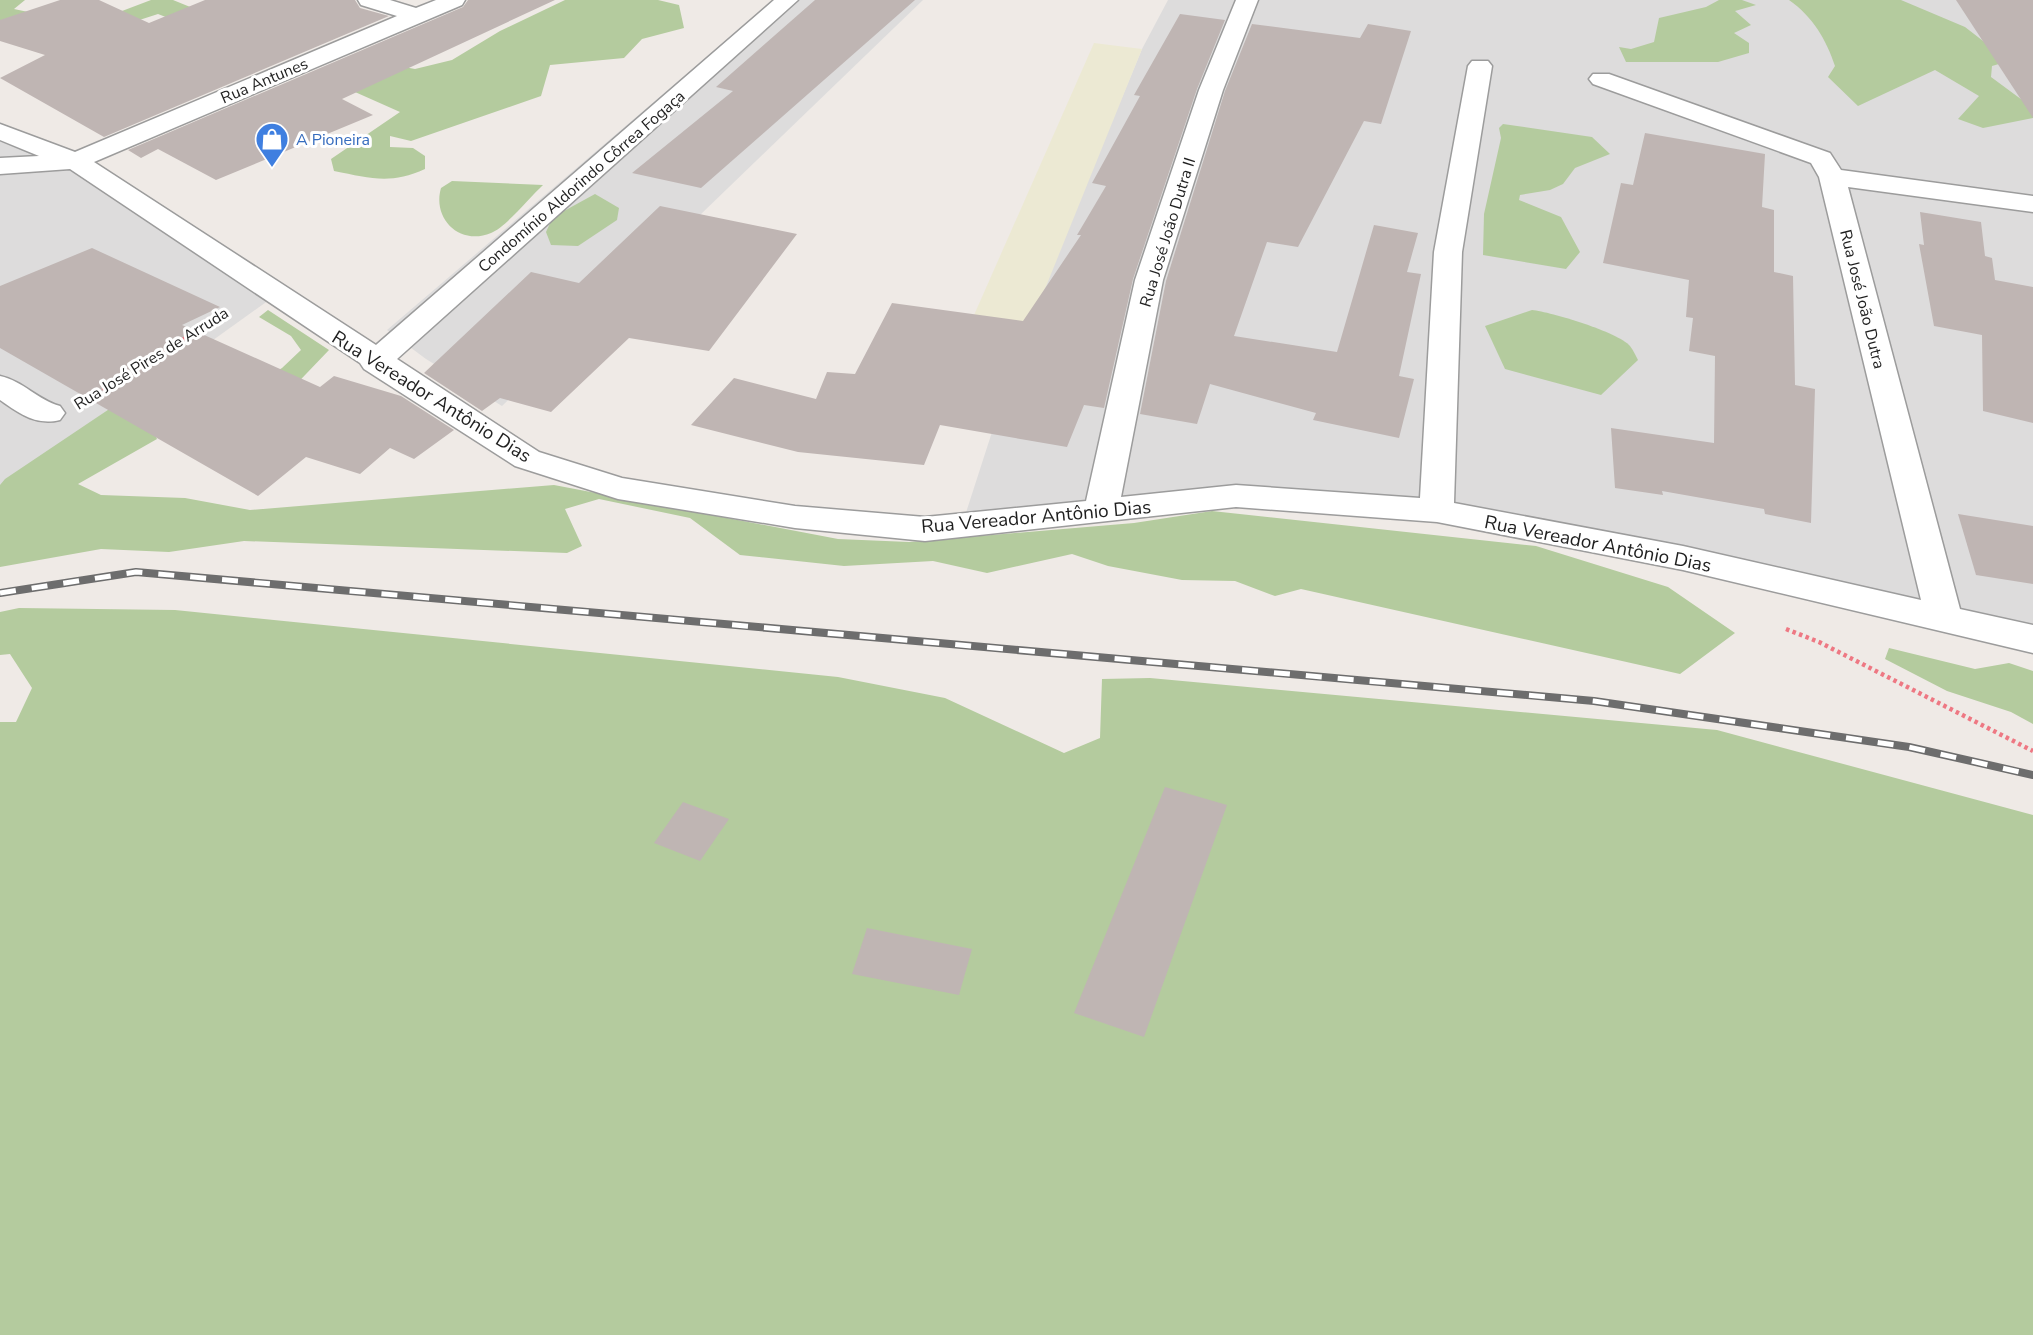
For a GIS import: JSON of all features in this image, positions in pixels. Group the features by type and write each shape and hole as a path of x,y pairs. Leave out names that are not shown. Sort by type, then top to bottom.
{"street":[{"path":"369,0 416,16"},
{"name":"Rua Antunes","path":"0,166 75,161 453,0"},
{"name":"Condomínio Aldorindo Côrrea Fogaça","path":"375,362 787,0"},
{"name":"Rua José João Dutra II","path":"1101,511 1150,280 1211,90 1247,0"},
{"path":"1437,511 1448,252 1480,66"},
{"path":"1601,79 1821,158 1832,177 2033,204"},
{"name":"Rua Vereador Antônio Dias","path":"0,131 75,161 375,362 527,459 618,488 795,517 925,529 1236,496 1437,511 1683,558 2033,639"},
{"name":"Rua José João Dutra","path":"1832,177 1944,619"},
{"name":"Rua José Pires de Arruda","path":"0,386 37,411 49,413"}],"path":[{"name":"Rua José Pires de Arruda","path":"49,413 88,400 264,288"},
{"path":"1781,628 1819,642 2033,751"}],"shaded area":[{"path":"773,0 923,0 502,406 426,359 387,330"},
{"path":"1168,0 2033,0 2033,639 1437,511 1236,496 962,525 1023,336 1142,49"},
{"path":"1094,43 1142,49 1047,284 1023,336 967,331"},
{"path":"0,131 75,161 276,295 0,493"}],"green space":[{"path":"0,0 25,0 14,9 66,20 122,11 151,0 173,0 259,35 245,48 158,14 127,24 0,36"},
{"path":"565,0 658,0 679,5 684,28 642,39 624,58 550,65 541,96 411,141 390,136 390,147 413,148 425,156 425,169 413,174 380,179 334,171 331,159 400,112 355,92 371,61 415,69 452,60 500,31"},
{"path":"1719,0 1742,0 1756,5 1735,11 1751,25 1734,33 1749,43 1749,53 1718,62 1626,62 1619,47 1631,49 1654,42 1659,18 1706,7"},
{"path":"1789,0 1901,0 1965,27 2009,61 1992,66 1991,77 2033,108 2033,118 1983,128 1958,119 1979,96 1935,70 1858,106 1828,77 1835,66 1818,29"},
{"path":"1503,124 1592,137 1610,154 1575,168 1563,184 1550,190 1520,195 1519,200 1561,217 1580,252 1566,269 1483,255 1484,214 1501,138 1499,128"},
{"path":"452,181 543,185 497,230 480,236 469,236 451,227 441,210 441,188"},
{"path":"595,194 619,208 617,220 578,246 551,245 546,232 553,217"},
{"path":"268,310 329,350 283,398 139,402 157,439 78,484 101,495 185,498 250,510 554,485 838,539 909,542 1134,523 1212,511 1536,546 1668,587 1735,633 1680,674 1301,589 1275,596 1235,581 1182,580 1108,566 1072,554 987,573 933,561 844,566 740,555 690,518 599,499 565,509 582,546 567,553 244,541 169,552 101,549 0,567 0,485 5,479 163,373 236,396 282,368 301,350 291,336 259,317"},
{"path":"1532,310 1554,314 1612,335 1630,346 1638,360 1601,395 1505,369 1485,326"},
{"path":"19,608 175,610 838,677 945,698 1064,753 1100,738 1102,679 1150,678 1717,730 2033,815 2033,1335 0,1335 0,722 16,722 32,688 10,654 0,655 0,612"},
{"path":"1889,648 1975,669 2009,663 2033,671 2033,724 2011,712 1947,691 1885,659"}],"building":[{"path":"60,0 99,0 149,23 205,0 355,0 360,8 389,16 104,137 0,78 45,55 0,41 0,20"},
{"path":"468,0 555,0 342,99 373,115 216,180 158,149 141,158 128,150 463,7"},
{"path":"815,0 915,0 701,188 632,173 733,91 716,87"},
{"path":"1956,0 2033,0 2033,118"},
{"path":"1180,14 1225,20 1197,89 1133,279 1104,408 1084,405 1067,447 940,425 924,465 798,452 691,425 734,378 816,399 827,372 855,374 892,303 1023,321 1081,235 1077,235 1106,186 1092,183 1140,96 1134,95"},
{"path":"1252,24 1360,38 1368,24 1411,31 1381,124 1364,121 1298,247 1267,242 1234,336 1337,352 1374,225 1418,233 1407,272 1421,274 1399,376 1414,379 1399,438 1313,420 1316,413 1210,384 1197,424 1140,414 1166,281 1225,91"},
{"path":"1645,133 1765,154 1762,207 1774,210 1774,272 1793,276 1795,385 1815,389 1811,523 1765,514 1764,509 1662,491 1663,495 1615,488 1611,428 1714,443 1715,356 1689,351 1693,318 1686,317 1689,280 1603,263 1621,183 1633,185"},
{"path":"660,206 797,234 709,351 629,338 551,412 500,398 482,411 424,373 531,272 579,283"},
{"path":"1920,212 1981,222 1985,256 1992,258 1995,280 2033,287 2033,423 1983,411 1982,335 1934,326 1919,244 1924,245"},
{"path":"92,248 220,307 182,325 320,387 334,376 401,396 454,430 414,459 390,448 360,474 306,457 258,496 0,348 0,286"},
{"path":"1958,514 2033,526 2033,584 1976,575"},
{"path":"1165,787 1227,805 1144,1037 1074,1013"},
{"path":"683,802 729,819 700,861 654,843"},
{"path":"867,928 972,949 959,995 852,974"}],"railway":[{"path":"0,593 136,572 1594,701 1909,747 2033,775"}],"place":[{"name":"A Pioneira","path":"272,169"}]}
